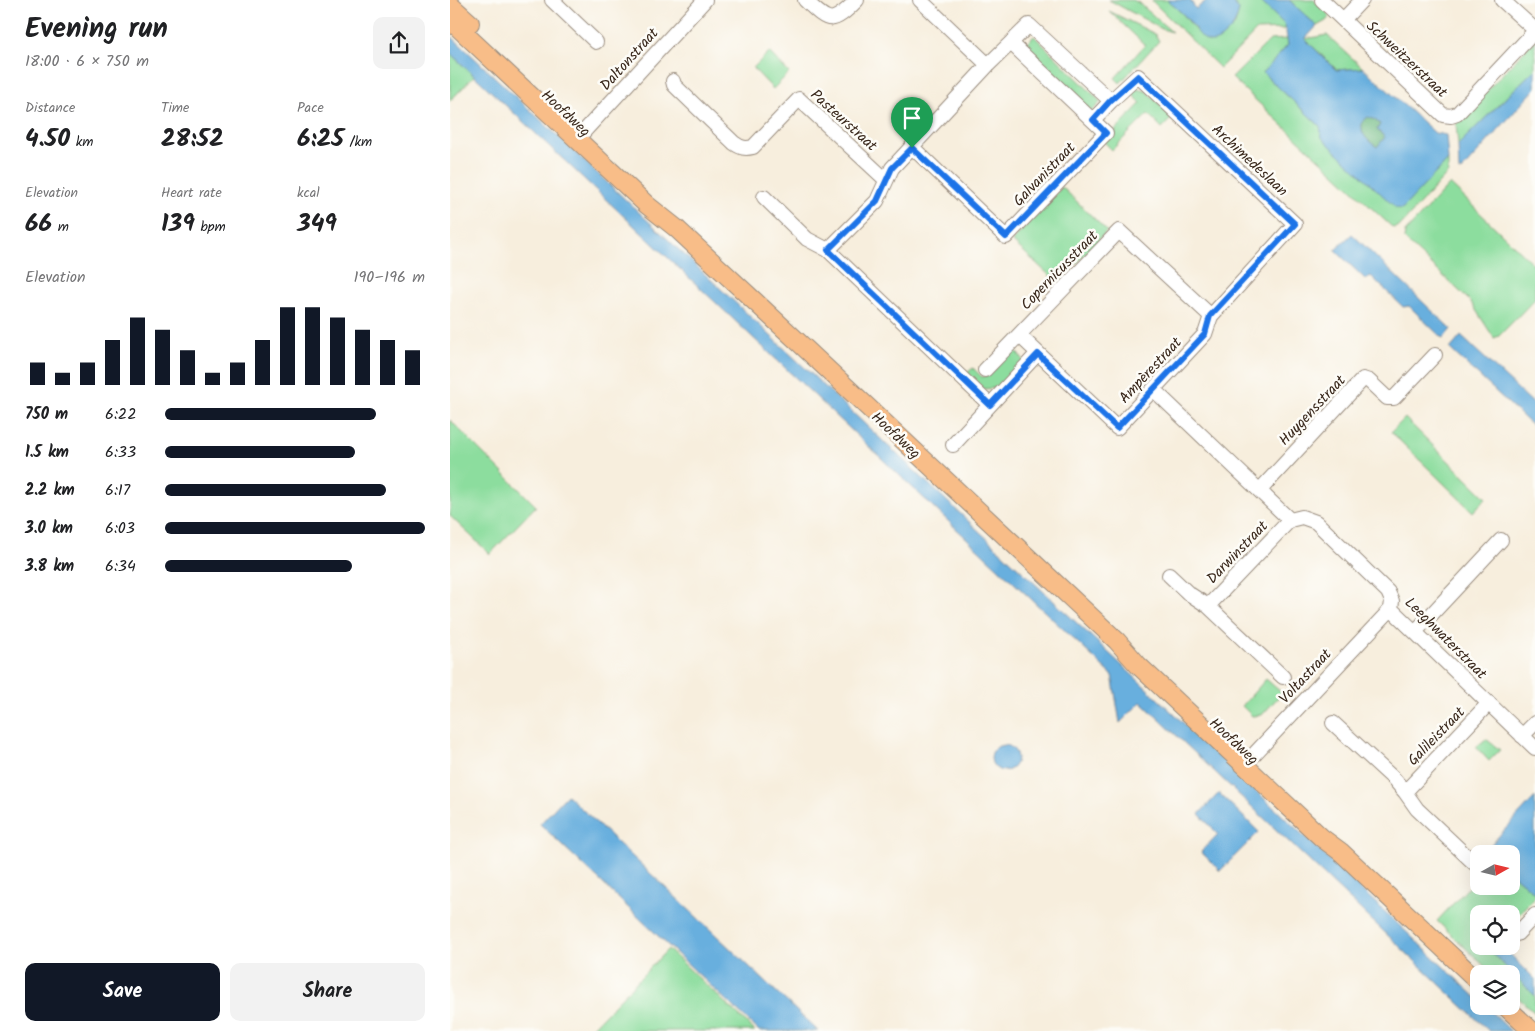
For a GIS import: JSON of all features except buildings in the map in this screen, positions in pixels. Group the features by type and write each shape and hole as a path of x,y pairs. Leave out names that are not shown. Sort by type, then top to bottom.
{"main road":[{"name":"Hoofdweg","path":"450,5 581,135 647,204 676,228 1117,641 1138,665 1248,761 1322,838 1341,852 1470,974"},
{"name":"Hoofdweg","path":"450,20 581,135"},
{"path":"1515,1015 1532,1031"}],"street":[{"path":"552,0 596,42"},
{"name":"Daltonstraat","path":"581,135 705,0"},
{"path":"805,0 820,14 830,19 841,17 857,0"},
{"path":"920,0 988,65"},
{"name":"Schweitzerstraat","path":"1322,0 1443,115 1450,116 1457,114 1535,31 1502,0"},
{"name":"Schweitzerstraat","path":"1342,20 1362,0"},
{"path":"828,250 877,201 892,168 1029,24 1110,101"},
{"name":"Galvanistraat","path":"912,148 1006,237 1106,133 1011,43"},
{"name":"Archimedeslaan","path":"1093,120 1110,101 1138,76 1295,224 1210,316"},
{"name":"Pasteurstraat","path":"673,81 674,85 734,143 747,149 753,147 799,99 886,180"},
{"path":"764,197 807,239 828,250 990,405"},
{"name":"Copernicusstraat","path":"1019,335 1119,231 1210,316"},
{"name":"Ampèrestraat","path":"1019,335 1117,428 1205,334 1210,316"},
{"path":"985,370 1019,335"},
{"path":"953,445 1038,354"},
{"name":"Huygensstraat","path":"1260,490 1363,379 1369,381 1387,398 1394,398 1435,355"},
{"path":"1154,390 1290,520"},
{"name":"Leeghwaterstraat","path":"1290,520 1302,517 1316,522 1388,592 1392,601 1391,609 1535,748"},
{"name":"Darwinstraat","path":"1208,606 1290,520"},
{"path":"1415,632 1501,540"},
{"name":"Darwinstraat","path":"1168,575 1188,593 1208,606 1283,677"},
{"name":"Voltastraat","path":"1248,761 1391,609"},
{"name":"Galileistraat","path":"1405,792 1489,704"},
{"path":"1333,723 1405,792 1416,809 1470,859"},
{"path":"1522,736 1535,724"},
{"path":"1520,931 1535,915"}],"green space":[{"path":"1109,0 1133,0 1139,3 1172,32 1162,29"},
{"path":"1151,0 1167,0 1183,14 1195,30 1228,32 1235,25 1239,10 1232,0 1259,0 1286,25 1286,29 1257,30 1220,68"},
{"path":"1289,0 1314,0 1330,16 1326,21 1317,26"},
{"path":"1109,11 1155,34 1159,41 1120,83 1115,78 1145,45"},
{"path":"1327,35 1363,68 1337,70 1305,39"},
{"path":"1034,36 1101,102 1091,112 1024,46"},
{"path":"1287,39 1288,45 1263,73 1320,126 1402,208 1448,160 1448,173 1400,226 1393,228 1232,78 1270,40"},
{"path":"1535,39 1535,69 1458,145 1456,124"},
{"path":"769,52 789,73 773,89 753,68"},
{"path":"450,53 474,76 450,101"},
{"path":"1136,89 1146,91 1173,117 1162,128 1148,114 1112,150 1104,142 1141,103 1131,93"},
{"path":"1368,117 1380,125 1377,130 1385,137 1377,147 1363,134 1362,122"},
{"path":"1450,184 1535,266 1535,299 1499,336 1494,338 1470,301 1404,239 1405,232"},
{"path":"1062,187 1107,231 1058,283 1012,241"},
{"path":"1013,349 1025,361 998,388 983,389 966,374 973,368 982,377 989,375"},
{"path":"1405,418 1486,498 1473,512 1391,432"},
{"path":"450,420 536,506 490,554 450,516"},
{"path":"1266,679 1282,693 1262,715 1252,716 1242,706"},
{"path":"1486,739 1500,750 1489,761 1476,747"},
{"path":"1520,880 1535,893 1535,896 1520,913 1520,905 1470,905 1470,952 1437,921 1470,886 1470,895 1520,895"},
{"path":"668,949 755,1031 589,1031"},
{"path":"1473,955 1494,955 1504,965 1483,965"},
{"path":"1520,981 1535,996 1535,1013 1520,999"}],"water":[{"path":"1167,0 1190,0 1196,9 1207,0 1232,0 1239,10 1235,23 1229,31 1220,39 1210,42 1201,37 1185,16"},
{"path":"1259,0 1289,0 1317,26 1305,39 1336,70 1363,68 1435,133 1446,135 1448,160 1402,209 1396,208 1322,138 1320,126 1263,73 1288,45 1285,25","holes":["1368,117 1380,124 1377,130 1385,137 1377,147 1370,142 1362,130 1362,122"]},
{"path":"450,35 1470,992 1470,1013 1141,702 1120,723 1112,675 450,53"},
{"path":"1535,69 1535,89 1462,170 1459,171 1458,145"},
{"path":"1352,234 1451,329 1443,339 1409,306 1403,307 1371,276 1365,279 1335,250"},
{"path":"1461,336 1535,405 1535,428 1450,349"},
{"path":"1004,745 1013,749 1017,758 1013,767 1004,771 995,767 991,758 995,749"},
{"path":"1219,793 1259,832 1220,871 1201,852 1218,834 1199,814"},
{"path":"567,795 818,1031 759,1031 730,1004 540,824"},
{"path":"1535,797 1535,893 1520,880 1520,845 1491,845"},
{"path":"1494,955 1511,955 1535,979 1535,996 1520,981 1520,965 1504,965"},
{"path":"1472,1015 1494,1015 1511,1031 1489,1031"}],"route":[{"path":"1138,76 1295,224 1210,316 1205,334 1117,428 1038,354 990,405 828,250 877,201 892,168 912,148 1006,237 1106,133 1093,120 1110,101 1138,76"}]}
